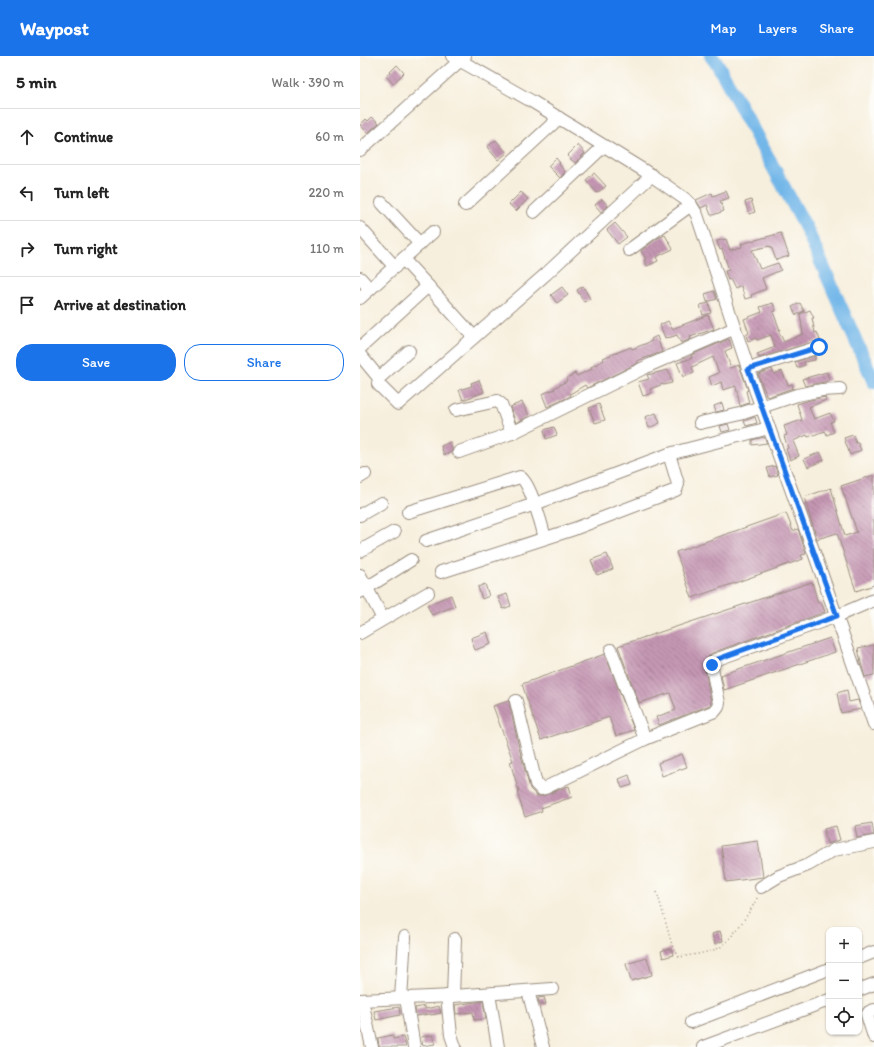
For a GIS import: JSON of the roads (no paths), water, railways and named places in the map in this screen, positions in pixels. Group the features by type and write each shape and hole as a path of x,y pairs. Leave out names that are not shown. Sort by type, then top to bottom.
{"street":[{"path":"360,150 459,58 559,118 685,198 697,215 714,270 761,407 874,721"},
{"path":"465,206 559,118"},
{"path":"534,212 604,146"},
{"path":"410,351 377,382 399,404 546,274 652,176"},
{"path":"382,203 420,244"},
{"path":"629,250 691,205"},
{"path":"360,228 399,263 428,286 474,337"},
{"path":"360,298 434,232"},
{"path":"360,278 370,289"},
{"path":"360,348 428,286"},
{"path":"459,452 512,433 650,365 735,328"},
{"path":"748,369 819,347"},
{"path":"360,355 380,378"},
{"path":"700,423 740,414 797,394 812,391 840,389"},
{"path":"456,410 497,401 501,404 512,433"},
{"path":"426,542 535,504 669,454 769,428"},
{"path":"441,572 574,529 676,490 678,484 669,454"},
{"path":"408,512 517,477 523,478 535,504 545,538"},
{"path":"360,515 381,503"},
{"path":"360,551 394,532"},
{"path":"364,590 412,560"},
{"path":"360,575 364,590 383,619"},
{"path":"360,633 428,593"},
{"path":"516,701 536,784 541,789 545,788 645,739 715,711 719,703 712,665 715,660 837,616 874,600"},
{"path":"611,650 645,739"},
{"path":"761,887 779,876 808,865 834,850 874,842"},
{"path":"406,937 404,998 414,1047"},
{"path":"455,939 450,996 451,1035 455,1047"},
{"path":"862,957 874,952"},
{"path":"691,1022 826,970"},
{"path":"862,989 874,984"},
{"path":"372,1047 361,1000 489,994 552,989"},
{"path":"528,991 544,1047"},
{"path":"489,994 498,1047"},
{"path":"702,1047 826,1001"},
{"path":"874,1010 869,1012 867,1015 874,1037"}],"waterway":[{"path":"711,56 718,65 806,228 874,382"}]}
